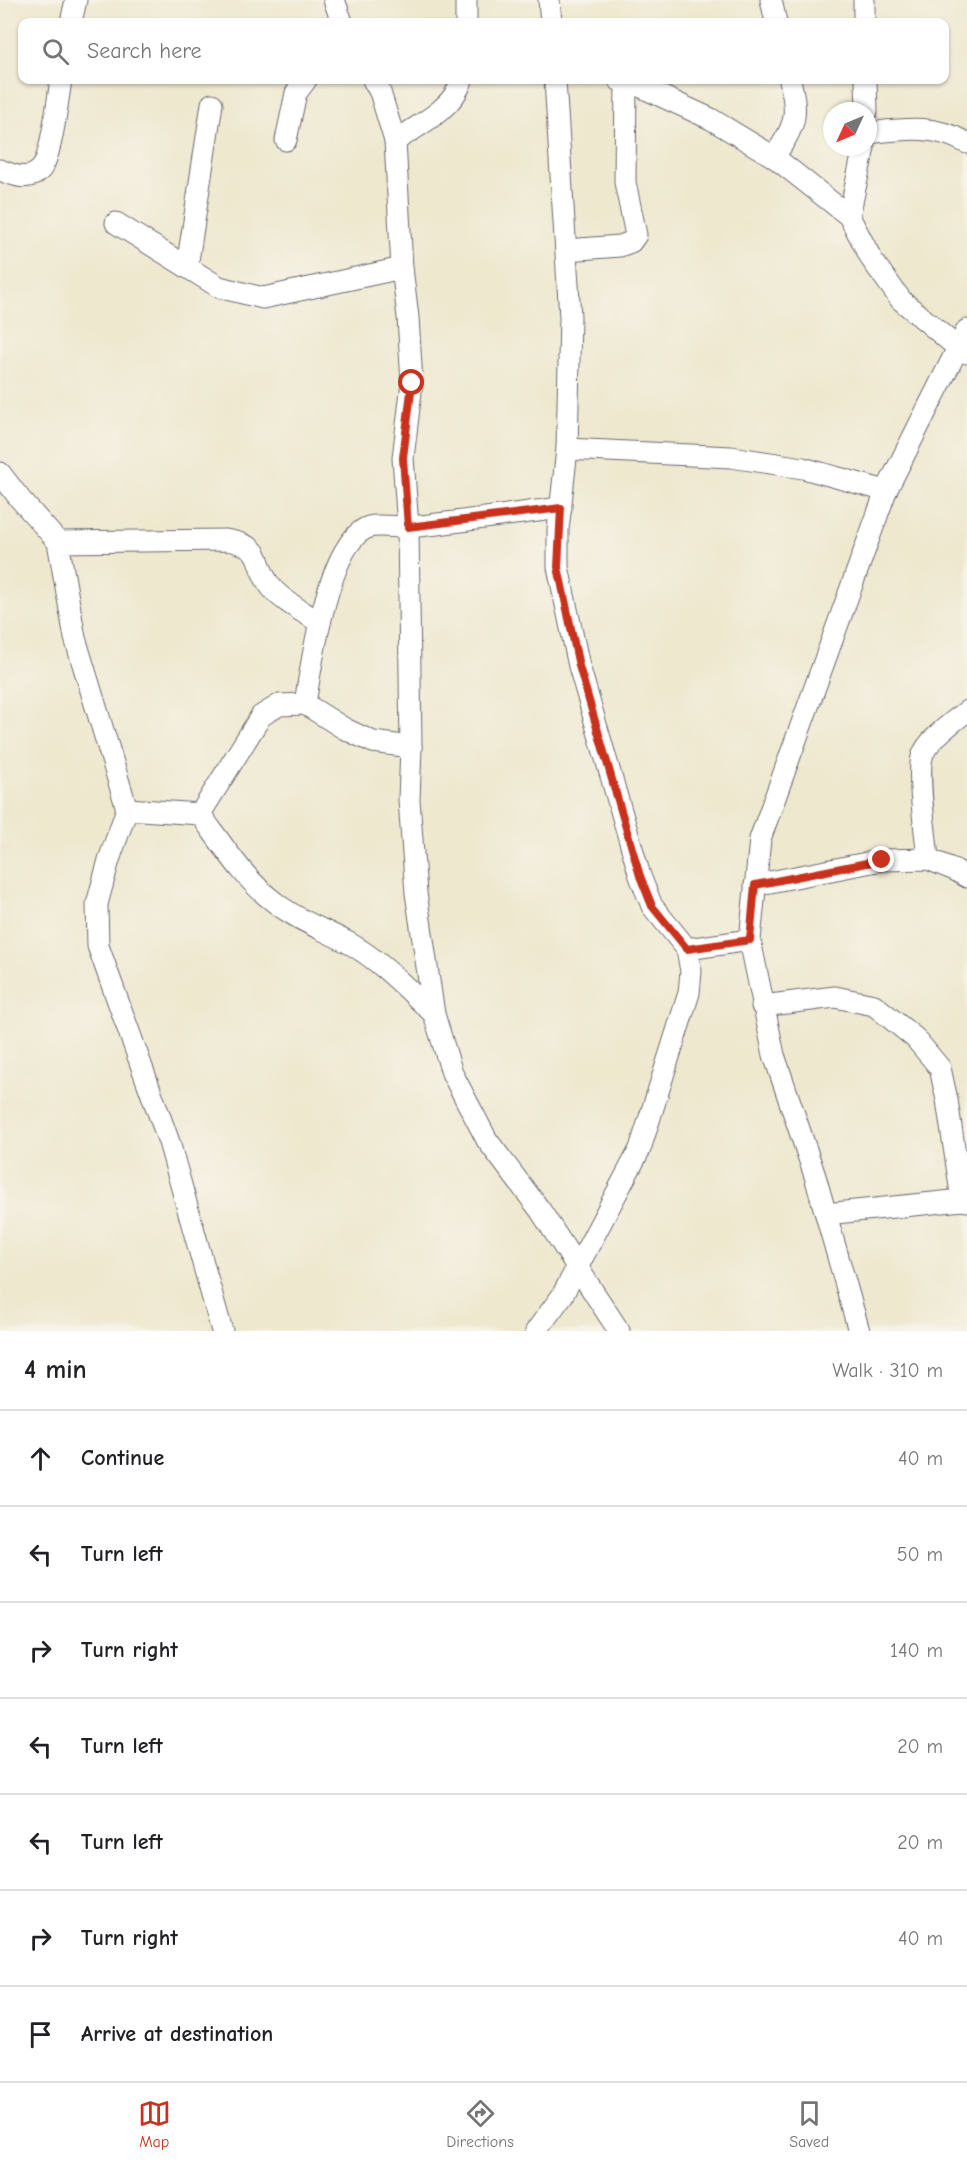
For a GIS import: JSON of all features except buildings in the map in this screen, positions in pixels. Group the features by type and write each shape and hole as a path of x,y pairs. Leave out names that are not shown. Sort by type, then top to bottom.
{"street":[{"path":"73,18 76,0"},
{"path":"334,0 341,18"},
{"path":"465,0 466,18"},
{"path":"549,0 551,18"},
{"path":"771,0 775,18"},
{"path":"864,0 864,18"},
{"path":"0,170 19,177 39,171 48,152 60,84"},
{"path":"286,140 296,93 303,84"},
{"path":"375,84 380,92 395,141 402,268 408,317 412,383 403,458 408,527 411,747 409,800 416,893 434,1014 452,1073 487,1140 540,1210 619,1331"},
{"path":"395,141 440,111 460,84"},
{"path":"536,1331 562,1296 640,1149 689,993 692,971 687,949 652,906 640,876 582,677 558,567 567,449 570,317 555,84"},
{"path":"566,250 620,246 631,242 636,236 625,182 623,84"},
{"path":"632,84 711,119 774,157 849,216 872,260 901,300 964,344 886,491 760,838 750,940 762,1006 774,1055 826,1214 859,1331"},
{"path":"774,157 790,133 796,116 791,84"},
{"path":"866,84 867,102"},
{"path":"187,267 212,104"},
{"path":"877,132 914,127 952,135 967,144"},
{"path":"849,216 862,156"},
{"path":"116,223 219,287 243,295 263,298 402,268"},
{"path":"567,449 731,457 803,468 886,491"},
{"path":"0,473 58,542 75,638 127,809 109,860 97,904 98,946 169,1142 222,1331"},
{"path":"305,704 324,603 341,561 354,538 369,527 408,527 561,508"},
{"path":"58,542 226,540 239,542 249,546 257,555 272,588 320,623"},
{"path":"200,814 261,716 279,705 305,704 345,729 373,742 411,747"},
{"path":"928,859 921,775 922,755 944,727 967,711"},
{"path":"127,809 200,814 248,878 276,904 376,960 434,1014"},
{"path":"755,885 882,860 928,859 967,877"},
{"path":"687,949 750,940"},
{"path":"762,1006 835,997 873,1005 915,1038 940,1068 965,1201 826,1214"}],"route":[{"path":"412,383 403,458 408,527 561,508 558,530 558,567 579,666 640,876 652,906 687,949 750,940 755,885 882,860"}]}
